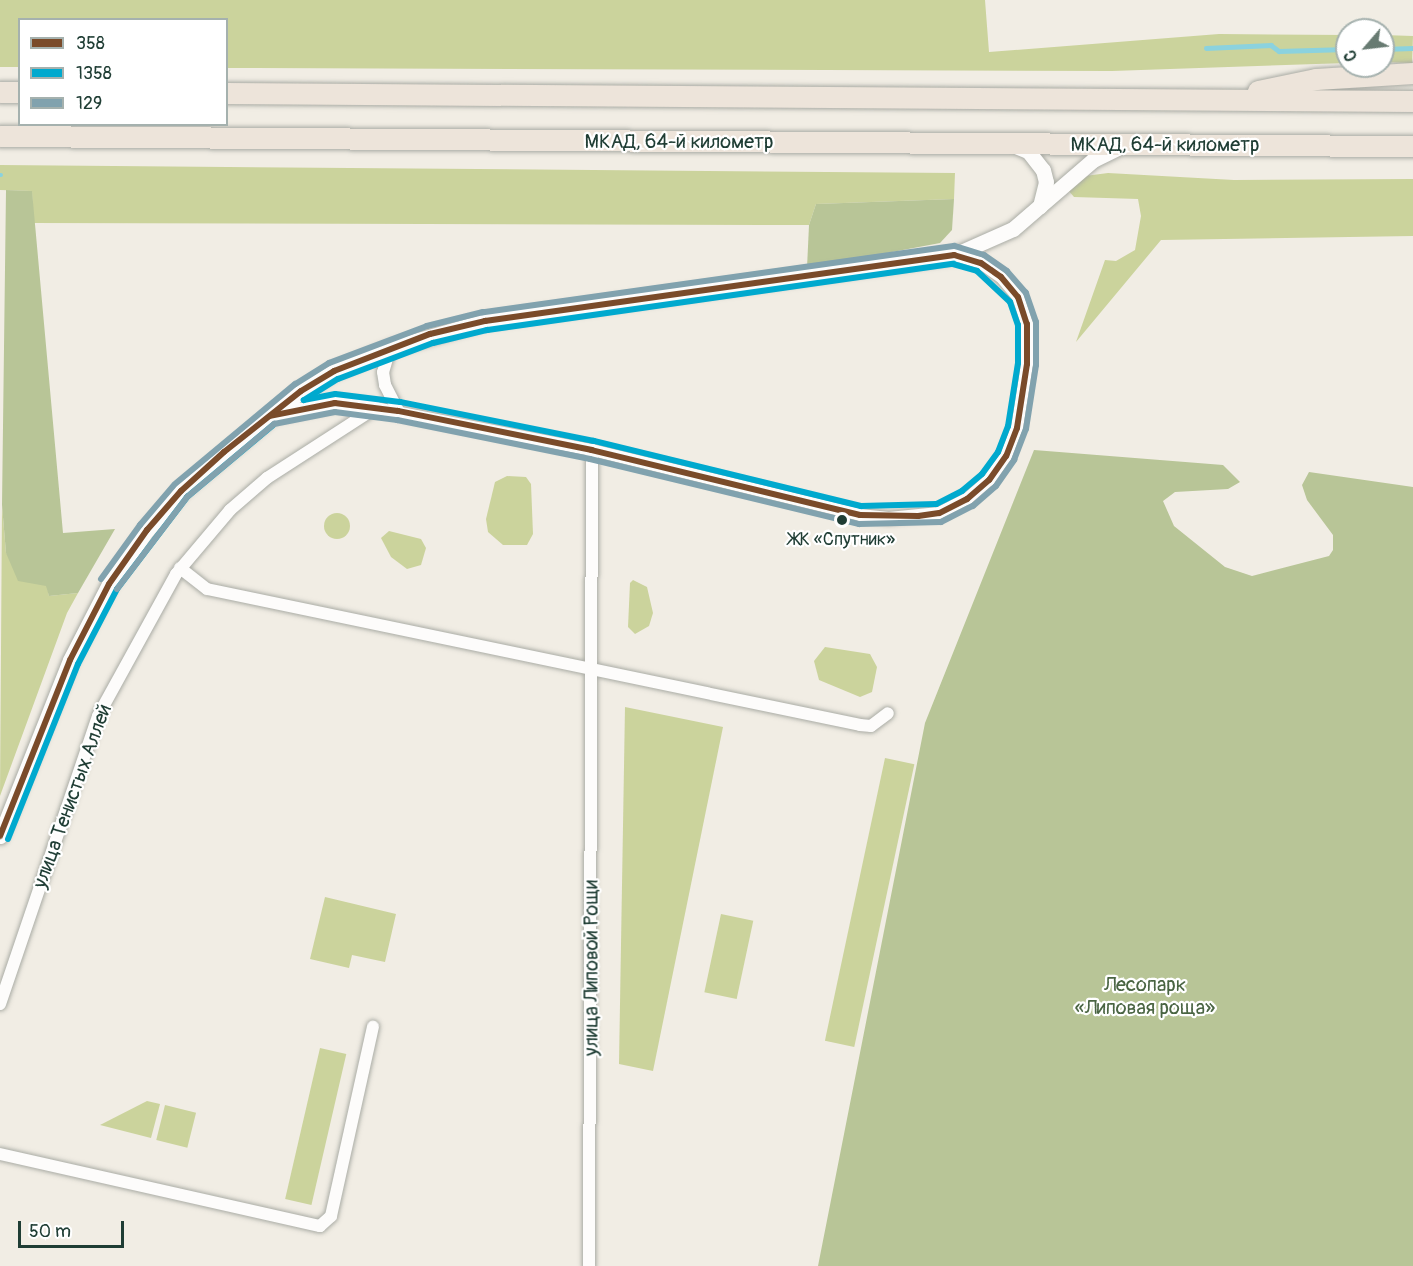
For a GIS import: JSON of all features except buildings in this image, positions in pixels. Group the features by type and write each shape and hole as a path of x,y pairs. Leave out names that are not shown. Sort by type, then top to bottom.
{"highway":[{"path":"1219,99 1316,79 1413,73"},
{"path":"0,92 18,92"},
{"path":"228,93 1413,100"},
{"name":"МКАД, 64-й километр","path":"0,136 1413,146"}],"street":[{"path":"1007,144 1028,151 1043,170 1045,194 1040,206"},
{"path":"0,836 70,660 109,584 147,530 181,491 270,416 334,370 430,334 552,310 954,255 987,242 1013,228 1093,160 1130,144"},
{"path":"986,267 983,258 987,242"},
{"path":"270,416 335,402 398,411 592,450 860,515 889,518 939,513 967,499 989,480 1017,428 1027,364 1027,324 1018,297 986,267 954,255"},
{"path":"390,348 383,372 385,385 398,411"},
{"name":"улица Тенистых Аллей","path":"0,1004 98,716 180,568 230,510 267,478 375,408"},
{"name":"улица Липовой Рощи","path":"589,1266 593,669 592,450"},
{"path":"180,568 207,589 860,725 871,726 888,712"},
{"path":"0,1154 320,1226 331,1216 374,1027"}],"green space":[{"path":"0,0 985,0 989,52 1219,34 1335,35 1335,63 1112,71 228,68 228,18 18,18 18,67 0,67"},
{"path":"1395,35 1413,36 1412,63 1395,62"},
{"path":"0,165 955,173 954,199 816,204 809,225 33,223 32,191 0,190"},
{"path":"1108,173 1234,180 1413,179 1413,236 1161,240 1076,342 1105,260 1116,261 1135,250 1141,216 1138,199 1074,197 1068,190 1085,176"},
{"path":"6,190 32,191 63,533 115,529 78,593 49,596 46,586 18,581 6,553 2,505"},
{"path":"954,199 952,230 940,243 807,268 809,225 816,204"},
{"name":"Лесопарк «Липовая роща»","path":"1034,450 1223,465 1240,482 1228,489 1175,492 1163,501 1174,526 1225,567 1252,576 1329,556 1333,550 1333,535 1307,500 1302,485 1309,472 1413,487 1413,1266 818,1266 925,723"},
{"path":"507,476 526,477 531,484 533,534 527,545 503,545 488,532 486,519 495,482"},
{"path":"2,505 6,553 47,586 49,596 78,593 67,613 0,796"},
{"path":"337,513 346,517 350,526 346,535 337,539 328,535 324,526 328,517"},
{"path":"389,531 421,539 426,548 421,565 407,569 391,557 381,538"},
{"path":"633,580 647,587 653,613 649,626 635,634 628,627 630,583"},
{"path":"825,647 870,654 877,667 872,692 860,697 819,680 814,661"},
{"path":"625,707 723,727 653,1071 619,1064"},
{"path":"885,758 914,764 854,1047 825,1041"},
{"path":"325,897 396,914 385,962 352,955 349,968 310,959"},
{"path":"721,914 753,921 737,999 704,992"},
{"path":"320,1048 346,1054 311,1205 285,1199"},
{"path":"147,1101 160,1104 151,1138 100,1125"},
{"path":"165,1105 196,1113 187,1148 156,1140"}],"waterway":[{"path":"1206,48 1271,45 1279,51 1335,49"},
{"path":"1395,49 1413,48"}],"transit line":[{"name":"129","path":"117,589 187,497 274,424 335,412 397,420 590,459 859,524 941,522 973,506 996,486 1014,460 1026,429 1036,365 1036,322 1026,293 1007,271 984,255 954,246 483,312 427,326 329,363 295,384 175,484"},
{"name":"358","path":"0,836 70,660 109,584 147,530 181,491 224,452 301,391 334,371 430,334 485,321 954,255 981,263 1001,277 1018,297 1027,324 1027,364 1017,428 1006,456 989,480 967,499 939,513 918,516 860,515 592,450 398,411 335,403 270,416"},
{"name":"1358","path":"953,264 977,271 1010,302 1018,325 1018,363 1008,426 998,452 982,474 962,491 936,504 861,506 594,441 400,402 335,394 304,400 338,379 433,343 487,330 953,264"},
{"name":"1358","path":"8,839 78,664 117,589 187,497 273,425"},
{"name":"129","path":"101,579 140,525 174,485"}],"place":[{"name":"ЖК «Спутник»","path":"842,520"}]}
